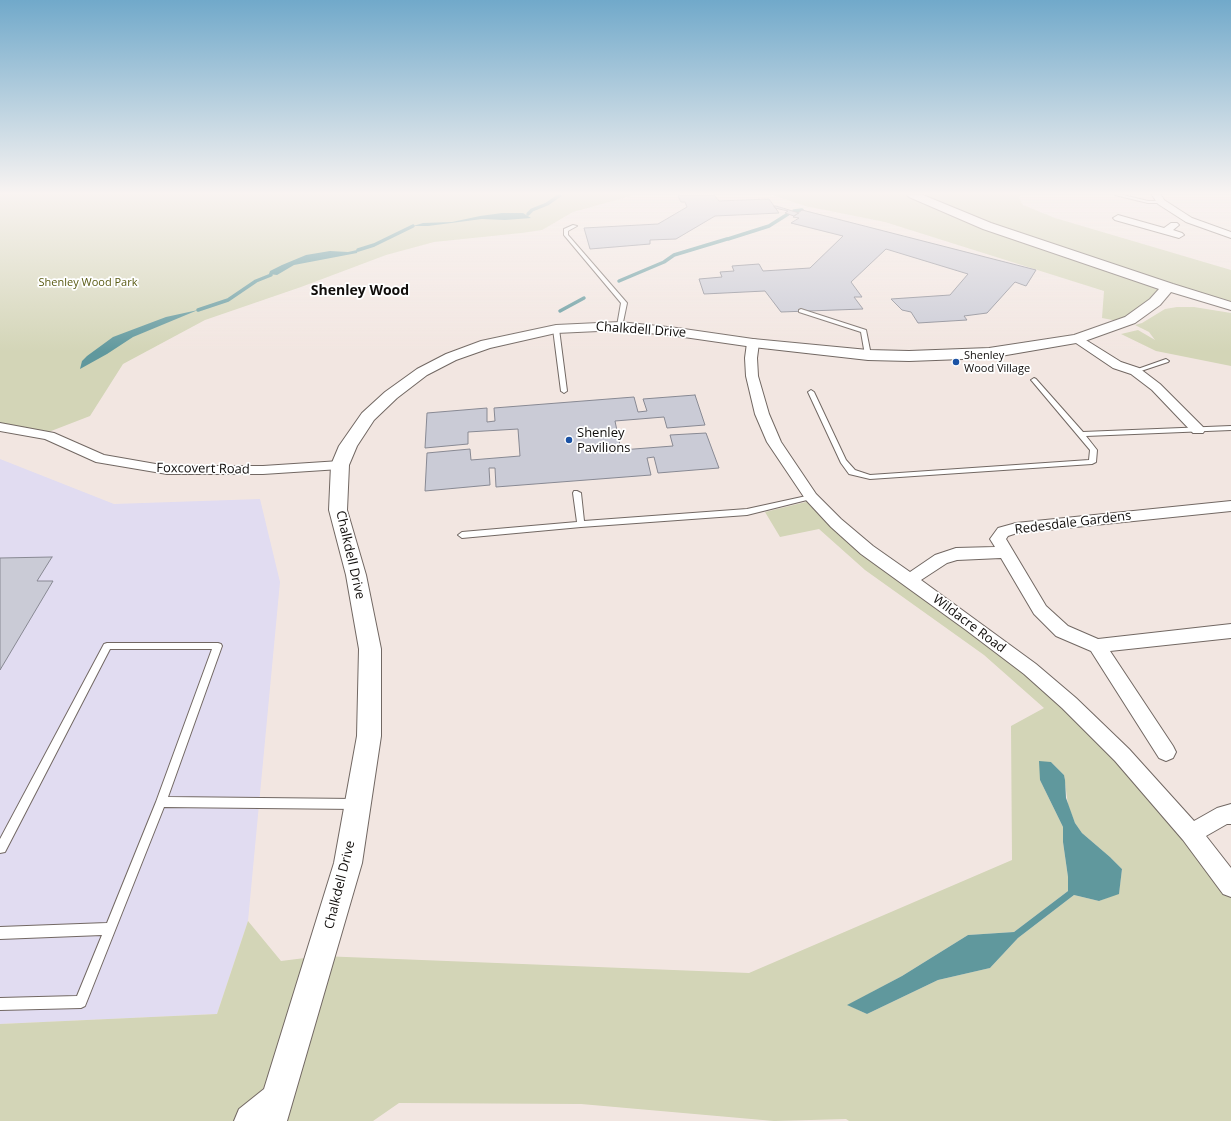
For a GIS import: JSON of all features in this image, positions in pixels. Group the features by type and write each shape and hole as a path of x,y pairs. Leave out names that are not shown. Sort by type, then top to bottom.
{"street":[{"path":"1051,247 1231,308"},
{"name":"Chalkdell Drive","path":"273,1110 348,863 369,736 370,649 356,575 338,510 340,465 348,446 368,417 391,395 422,372 451,358 486,344 556,329 620,326 868,355 909,356 989,352 1077,339 1130,320 1166,303 1168,287"},
{"path":"1166,303 1231,308"},
{"path":"1077,339 1117,365 1135,371 1156,387 1198,430"},
{"name":"Wildacre Road","path":"753,342 751,358 752,376 762,414 774,442 811,497 836,523 867,550 1030,669 1069,703 1122,755 1191,833 1231,886"},
{"name":"Foxcovert Road","path":"0,428 49,436 100,459 167,470 263,470 340,465"},
{"name":"Redesdale Gardens","path":"1231,506 1016,528 1003,532 998,539 1040,610 1062,631 1097,646 1231,631"},
{"path":"910,580 941,559 956,554 1005,552"},
{"path":"1097,646 1166,752"},
{"path":"1191,833 1224,815 1231,814"},
{"path":"251,1121 273,1110"}],"lane":[{"path":"577,247 624,303 620,326"},
{"path":"801,311 864,332 868,355"},
{"path":"556,329 564,392"},
{"path":"1135,371 1166,361"},
{"path":"812,392 843,461 852,472 870,477 1092,462 1094,450 1034,380"},
{"path":"1081,434 1231,428"},
{"path":"577,493 581,524"},
{"path":"462,535 581,524 747,512 811,497"},
{"path":"0,1004 80,1002 161,802 218,646 108,646 1,848"},
{"path":"161,802 358,804"},
{"path":"0,933 110,929"}],"shaded area":[{"path":"0,459 114,504 260,499 280,582 248,921 217,1014 0,1024"}],"green space":[{"name":"Shenley Wood Park","path":"0,247 414,247 386,255 301,287 205,320 123,364 90,416 46,433 0,425"},
{"path":"965,247 1154,247 1231,270 1231,306 1168,287 1123,322 1102,318 1104,291"},
{"path":"1194,307 1231,313 1231,366 1156,351 1121,334 1138,330 1155,340 1149,332 1135,325 1142,323 1165,309"},
{"path":"814,500 1030,669 1231,886 1231,1121 849,1121 846,1119 774,1121 581,1104 399,1103 373,1121 0,1121 0,1024 217,1014 248,921 281,961 321,956 749,973 1012,860 1011,726 1044,708 984,655 865,570 819,529 780,537 765,512","holes":["1051,762 1064,775 1068,805 1075,823 1082,833 1122,869 1119,893 1099,901 1074,895 1018,938 990,968 938,980 867,1014 848,1005 902,976 968,935 1014,932 1068,891 1063,827 1040,780"]}],"water":[{"path":"358,250 357,253 294,265 277,275 269,274 270,271 306,255 330,251 348,252"},
{"path":"198,310 133,337 80,369 82,361 87,356 113,337 166,317"},
{"path":"1039,761 1051,762 1064,775 1066,798 1075,823 1082,833 1122,869 1119,894 1099,901 1074,895 1018,938 990,968 938,980 867,1014 847,1005 902,976 968,935 1014,932 1068,891 1063,827 1040,780"}],"building":[{"path":"590,247 610,247 590,249"},
{"path":"831,247 948,247 1036,270 1026,286 1015,282 987,313 964,316 967,320 918,323 911,312 902,310 891,299 950,295 968,274 886,249 851,282 862,297 854,297 863,309 781,312 765,291 704,294 699,279 722,277 720,272 734,271 732,266 759,264 763,271 810,268"},
{"name":"Shenley Pavilions","path":"695,395 705,425 667,428 664,417 615,421 621,450 673,446 670,435 706,433 719,468 658,473 654,457 647,458 651,475 496,487 495,468 489,468 490,485 425,491 427,453 470,449 471,460 520,456 518,429 468,432 468,444 425,448 427,413 487,408 487,422 495,421 494,408 634,397 638,412 647,411 643,399"},
{"path":"52,557 37,581 53,581 0,670 0,558"}],"waterway":[{"path":"358,250 367,247"},
{"path":"619,281 664,262 674,255 699,247"},
{"path":"198,310 228,300 256,281 271,275"},
{"path":"560,311 584,298"}],"place":[{"name":"Shenley Wood Village","path":"956,362"},
{"name":"Shenley Pavilions","path":"569,440"}],"district":[{"name":"Shenley Wood","path":"360,291"}]}
